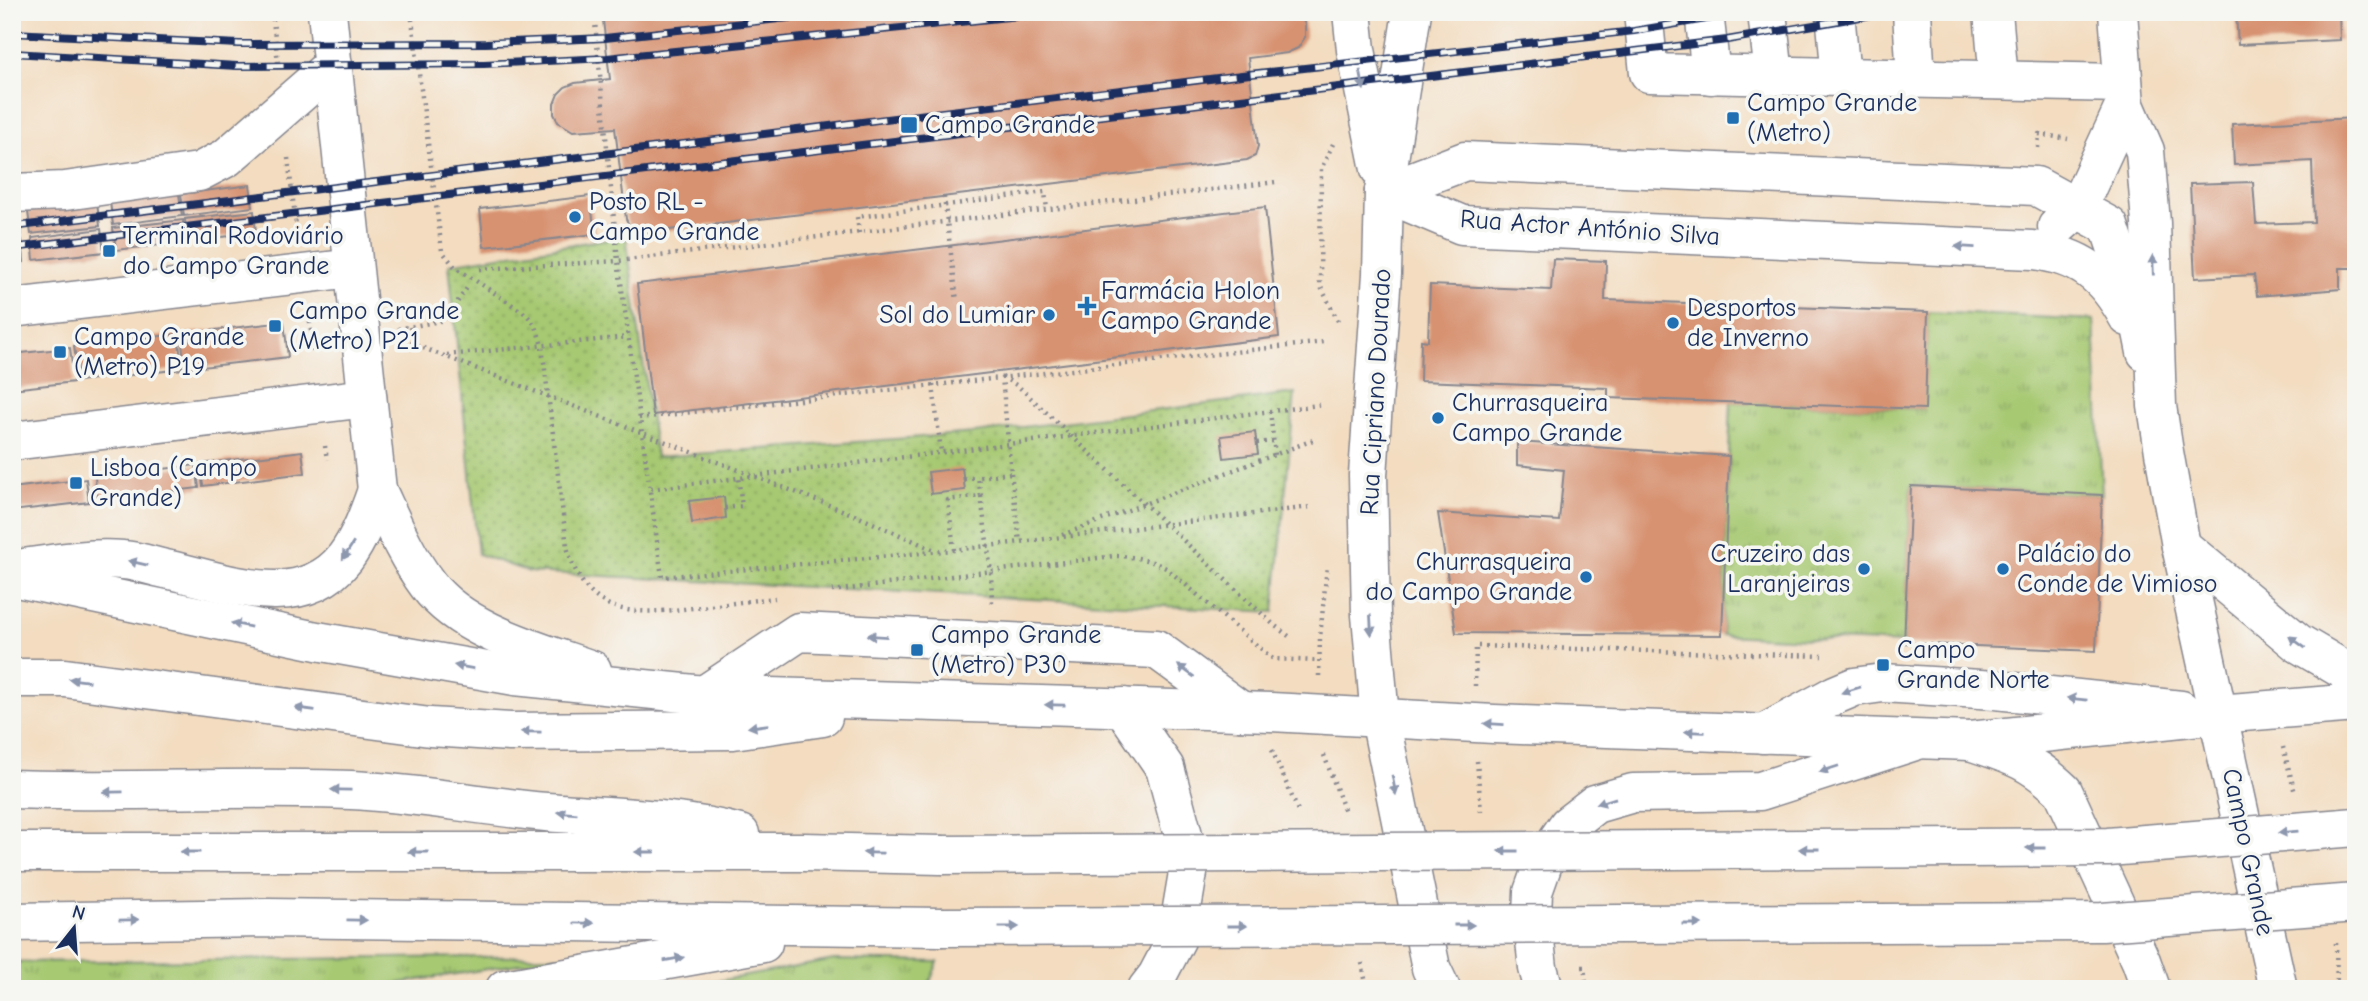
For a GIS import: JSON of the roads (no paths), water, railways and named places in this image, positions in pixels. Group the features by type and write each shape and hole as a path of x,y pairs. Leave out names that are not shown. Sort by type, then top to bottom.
{"main road":[{"path":"327,12 377,490 408,554 429,586 457,612 487,630 534,649 653,691"},
{"name":"Rua Cipriano Dourado","path":"1352,12 1356,50 1384,192"},
{"name":"Rua Cipriano Dourado","path":"1412,12 1384,192 1382,274 1368,475 1371,615 1380,718 1431,968 1441,989"},
{"path":"1643,12 1649,73 1999,80 2124,94"},
{"path":"1704,12 1711,75"},
{"path":"1767,12 1774,76"},
{"path":"1835,12 1842,78"},
{"path":"1912,12 1916,79"},
{"path":"1993,12 1999,80"},
{"path":"2118,12 2124,94 2145,151 2151,223 2158,406"},
{"path":"12,194 65,191 200,172 234,151 332,65"},
{"path":"2033,250 2077,209 2104,150 2124,94"},
{"name":"Rua Actor António Silva","path":"1384,192 1465,161 2036,186 2077,209"},
{"name":"Rua Actor António Silva","path":"1384,192 1462,225 2057,253 2089,267 2121,304 2132,324 2158,406"},
{"path":"2077,209 2109,226 2138,312 2158,406"},
{"path":"12,308 354,268"},
{"path":"12,441 367,398"},
{"name":"Campo Grande","path":"2158,406 2180,546 2277,989"},
{"path":"12,570 75,561 124,560 253,589 286,590 315,583 333,572 347,556 365,522 377,490"},
{"path":"2180,546 2298,643 2356,677"},
{"path":"12,577 344,646 515,676 704,695 1241,711 1970,741 2218,715 2356,704"},
{"path":"704,695 799,632 1156,649 1241,711"},
{"path":"12,678 65,678 430,727 510,732 733,730 923,703"},
{"path":"1763,734 1835,695 1854,687 1883,683 1996,690 2218,715"},
{"path":"1123,707 1165,768 1190,861 1177,939 1147,989"},
{"path":"1544,989 1538,968 1532,915 1533,892 1545,858 1568,825 1595,804 1633,793 1760,791 1917,740"},
{"path":"1970,741 2016,756 2041,770 2063,791 2136,949 2151,989"},
{"path":"12,789 88,792 307,790 428,796 492,807 716,828 803,852"},
{"path":"12,852 803,852 941,855 2108,847 2356,827"},
{"path":"12,922 268,918 941,927 2102,922 2356,903"},
{"path":"505,989 851,927"}],"railway":[{"path":"12,33 239,44 486,43 605,38 843,12"},
{"path":"12,53 237,66 484,64 607,58 1057,12"},
{"path":"12,227 1250,74 1634,31 1748,12"},
{"path":"12,248 1727,40 1889,12"}],"place":[{"name":"Campo Grande (Metro)","path":"1733,118"},
{"name":"Campo Grande","path":"909,125"},
{"name":"Posto RL - Campo Grande","path":"575,217"},
{"name":"Terminal Rodoviário do Campo Grande","path":"109,251"},
{"name":"Farmácia Holon Campo Grande","path":"1087,306"},
{"name":"Sol do Lumiar","path":"1049,315"},
{"name":"Desportos de Inverno","path":"1673,323"},
{"name":"Campo Grande (Metro) P21","path":"275,326"},
{"name":"Campo Grande (Metro) P19","path":"60,352"},
{"name":"Churrasqueira Campo Grande","path":"1438,418"},
{"name":"Lisboa (Campo Grande)","path":"76,483"},
{"name":"Cruzeiro das Laranjeiras","path":"1864,569"},
{"name":"Palácio do Conde de Vimioso","path":"2003,569"},
{"name":"Churrasqueira do Campo Grande","path":"1586,577"},
{"name":"Campo Grande (Metro) P30","path":"917,650"},
{"name":"Campo Grande Norte","path":"1883,665"}]}
